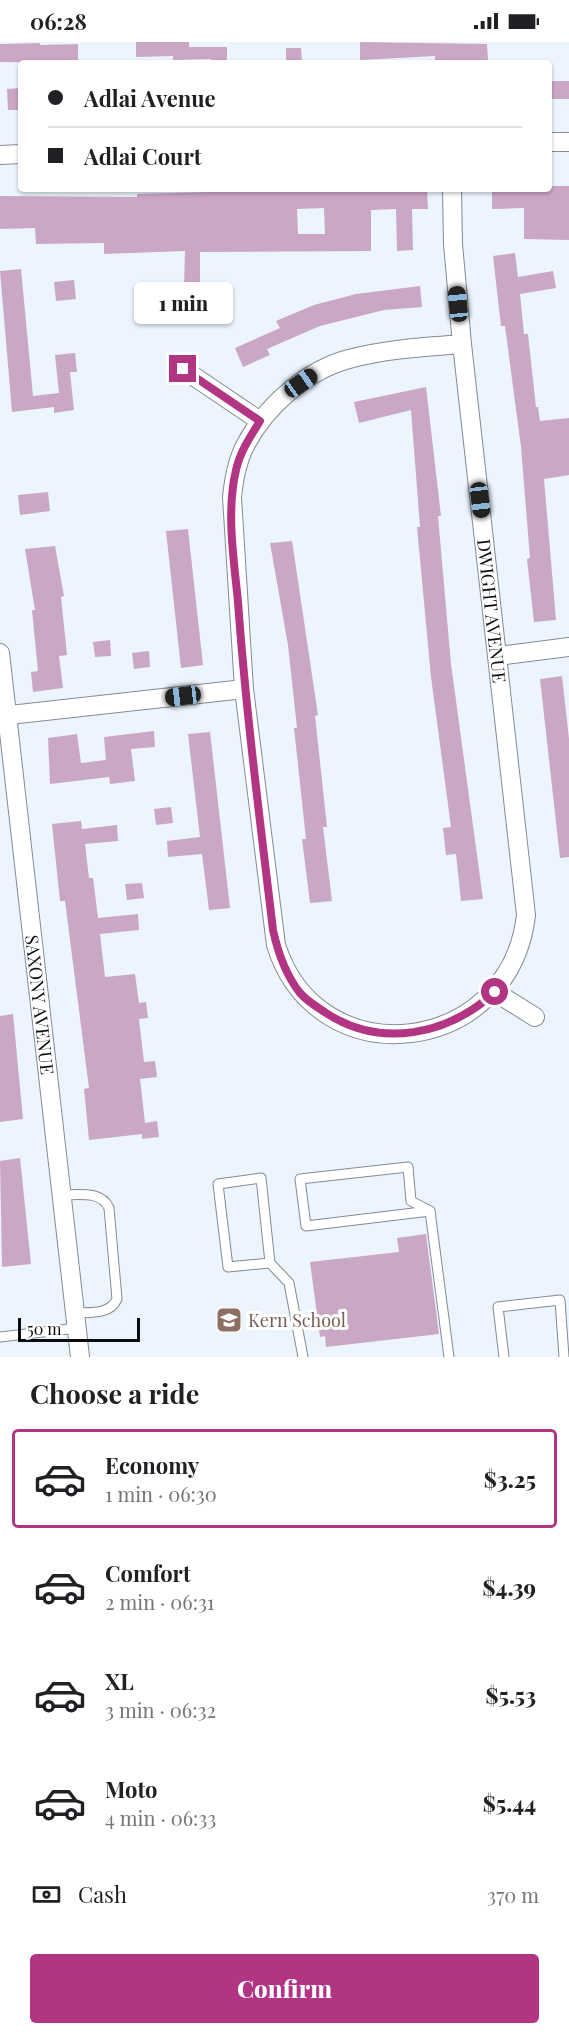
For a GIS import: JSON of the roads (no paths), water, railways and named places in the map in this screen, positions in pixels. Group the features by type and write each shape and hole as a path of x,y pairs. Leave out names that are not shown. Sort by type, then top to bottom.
{"street":[{"path":"552,142 569,142"},
{"path":"0,155 18,154"},
{"name":"DWIGHT AVENUE","path":"452,192 453,244 462,344 526,915 523,939 516,958 495,992"},
{"path":"462,344 402,349 347,359 301,383 260,421 246,444 236,469 232,496 244,689 273,930 285,968 302,994 339,1021 369,1032 400,1034 434,1028 462,1018 495,992 536,1017"},
{"path":"183,369 260,421"},
{"path":"498,656 569,647"},
{"name":"SAXONY AVENUE","path":"0,653 4,716 80,1357"},
{"path":"4,716 244,689"}],"lane":[{"path":"408,1167 411,1201 430,1211 306,1226 300,1179 408,1167"},
{"path":"270,1263 228,1267 218,1184 261,1178 270,1263 289,1283 303,1357"},
{"path":"0,1337 76,1321 106,1310 113,1306 117,1299 109,1208 106,1201 99,1197 61,1195"},
{"path":"430,1211 449,1357"},
{"path":"504,1357 498,1307 565,1300 564,1357"}],"place":[{"name":"Kern School","path":"229,1320"}]}
